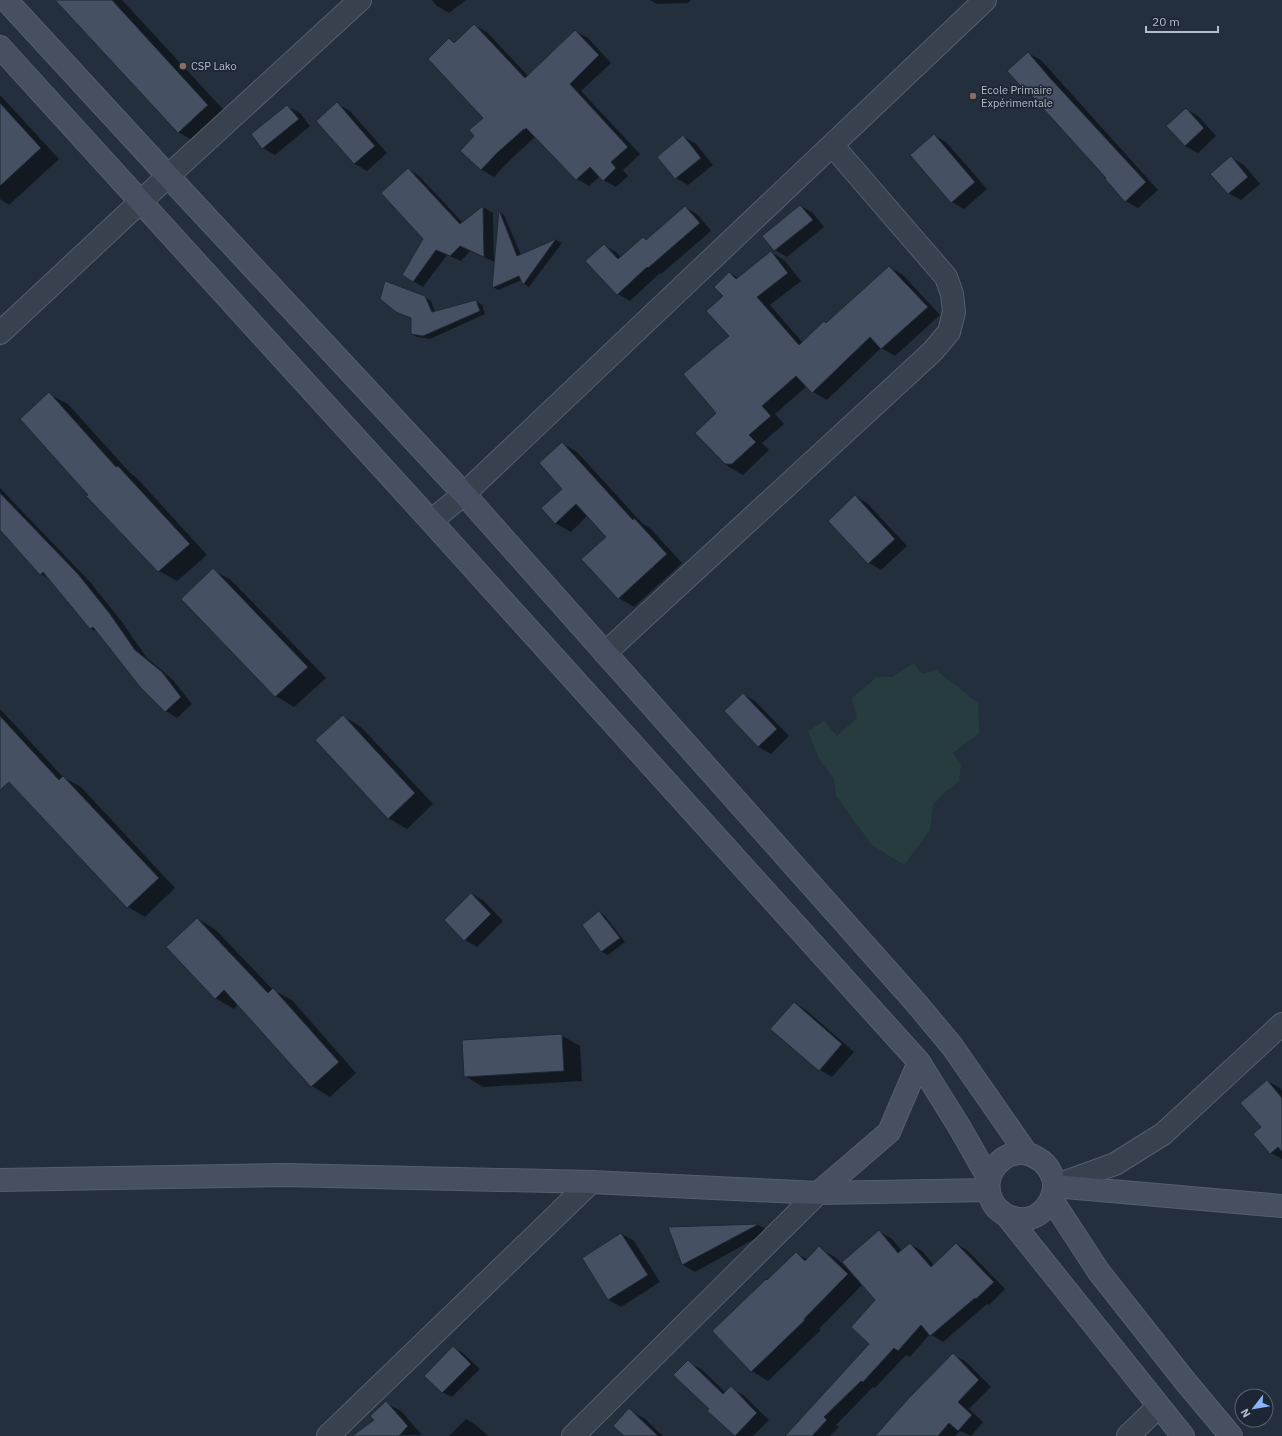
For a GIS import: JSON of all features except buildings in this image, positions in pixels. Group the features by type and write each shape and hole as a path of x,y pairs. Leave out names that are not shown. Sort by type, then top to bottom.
{"main road":[{"path":"6,0 464,494 922,1010 952,1046 1027,1154"},
{"path":"0,47 431,521 919,1062 960,1128 989,1185 992,1201 998,1210 1007,1216 1158,1407 1183,1436"},
{"path":"818,1193 889,1132 919,1062"},
{"path":"989,1185 992,1170 1003,1159 1017,1153 1027,1154 1038,1158 1046,1165 1052,1175 1053,1193 1099,1272 1185,1381 1231,1436"},
{"path":"0,1180 286,1174 591,1182 818,1193 989,1185"},
{"path":"1053,1193 1282,1206"},
{"path":"1007,1216 1020,1219 1033,1217 1044,1210 1053,1193"}],"street":[{"path":"0,333 360,0"},
{"path":"431,521 464,494 985,0"},
{"path":"605,653 932,352 949,332 954,312 952,294 946,277 832,145"},
{"path":"1053,1193 1115,1164 1163,1134 1282,1024"},
{"path":"328,1436 591,1182"},
{"path":"573,1436 818,1193"},
{"path":"1128,1436 1158,1407"}],"green space":[{"path":"914,663 922,674 936,670 978,703 979,733 953,753 961,764 959,781 942,795 933,805 930,830 904,865 872,845 836,796 834,779 819,759 808,731 824,721 837,736 857,718 852,698 877,677 892,677"}],"place":[{"name":"CSP Lako","path":"183,66"},
{"name":"Ecole Primaire Expérimentale","path":"973,96"}]}
